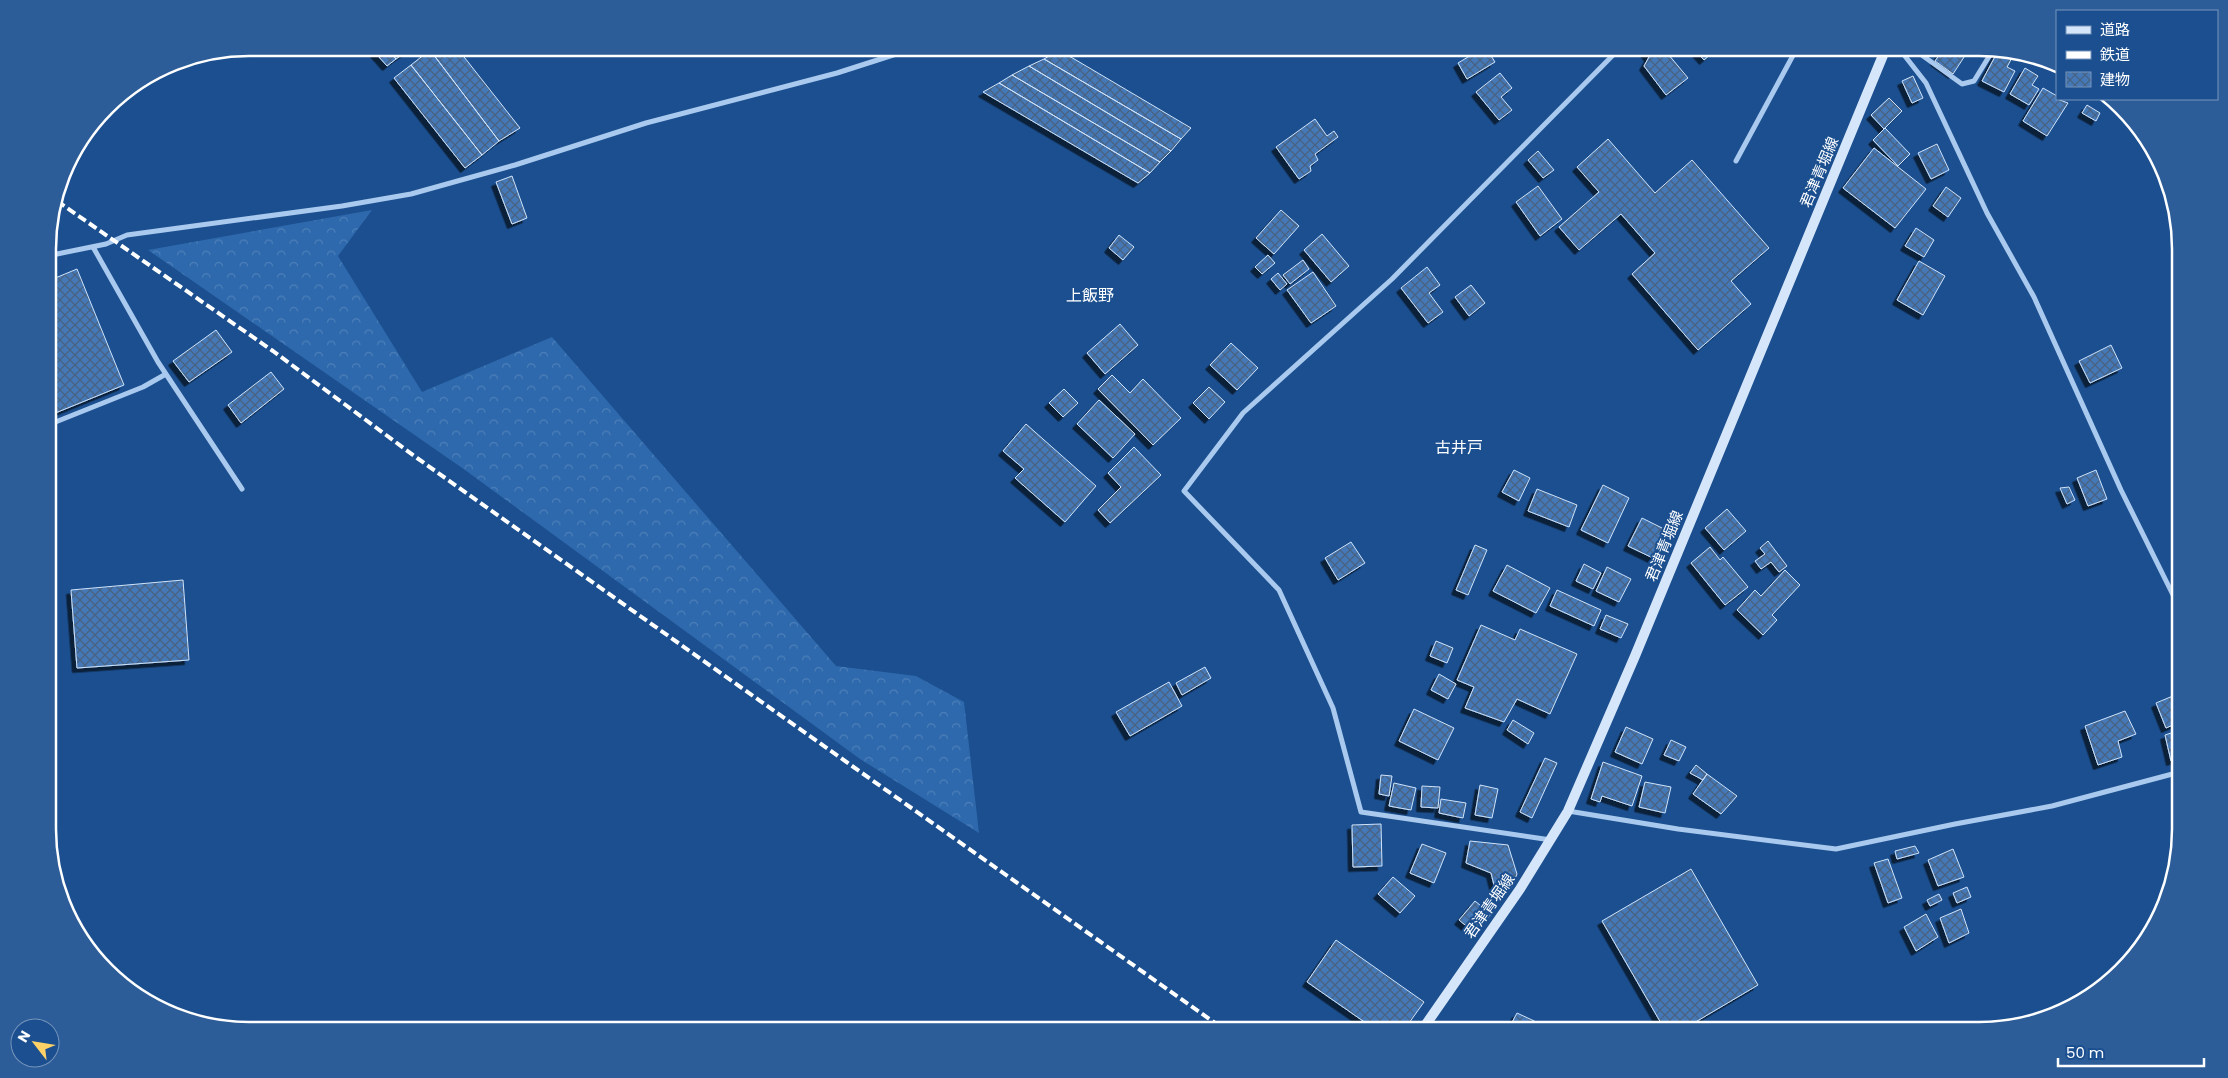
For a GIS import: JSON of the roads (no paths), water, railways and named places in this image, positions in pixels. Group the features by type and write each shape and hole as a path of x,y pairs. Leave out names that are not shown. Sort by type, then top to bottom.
{"main road":[{"name":"君津青堀線","path":"1428,1022 1520,889 1552,840 1568,811 1639,647 1883,56"}],"street":[{"path":"56,254 106,244 127,235 342,206 411,194 515,165 646,123 837,73 890,56"},
{"path":"1552,840 1361,812 1333,708 1279,590 1184,491 1243,412 1392,279 1612,56"},
{"path":"1736,160 1794,56"},
{"path":"1905,56 1926,83 1987,213 2034,297 2121,490 2172,593"},
{"path":"1923,56 1962,84 1974,81 1989,57"},
{"path":"93,247 166,374 242,489"},
{"path":"56,423 143,387 166,374"},
{"path":"1568,811 1678,829 1836,849 2052,806 2172,774"}],"railway":[{"path":"62,204 273,351 417,458 1214,1022"}],"district":[{"name":"上飯野","path":"1090,295"},
{"name":"古井戸","path":"1459,447"}]}
